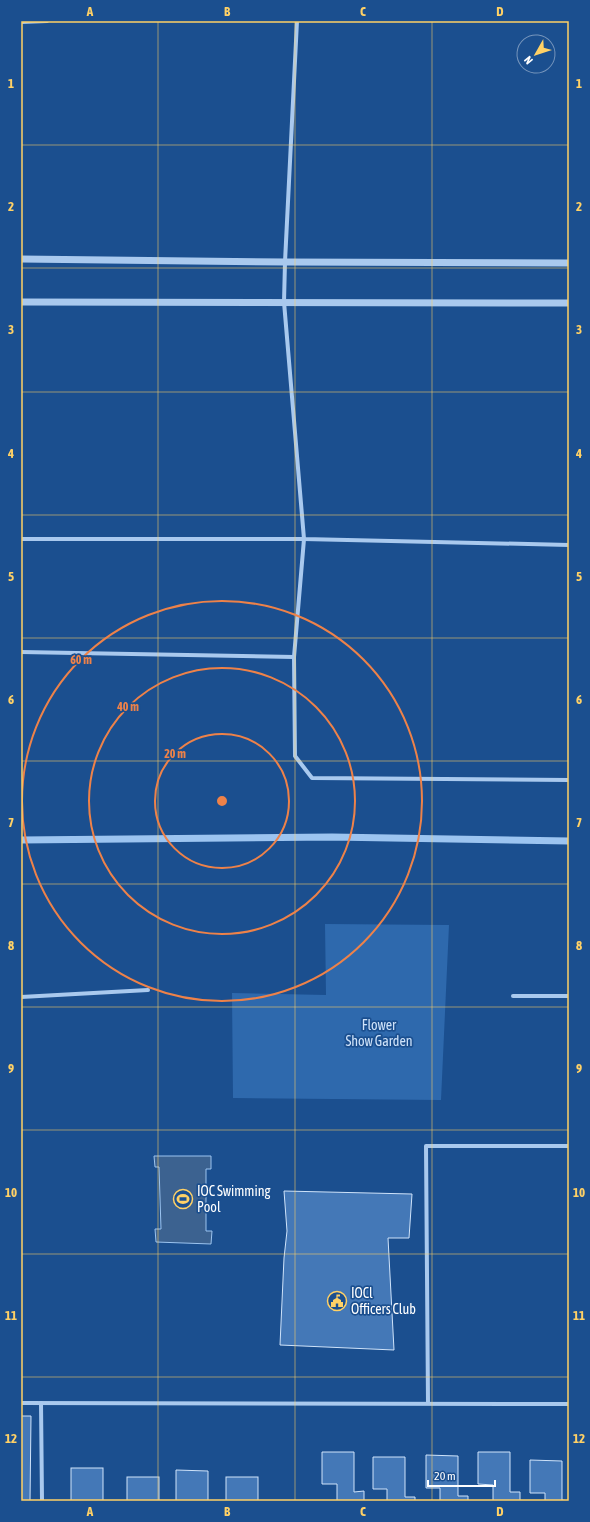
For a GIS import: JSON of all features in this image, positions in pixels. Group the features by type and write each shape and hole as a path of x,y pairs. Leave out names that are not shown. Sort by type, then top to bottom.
{"street":[{"path":"21,22 47,21"},
{"path":"297,21 284,302 304,539 294,657 295,756 312,778 569,780"},
{"path":"21,259 569,263"},
{"path":"21,302 569,303"},
{"path":"21,539 304,539 569,545"},
{"path":"21,652 294,657"},
{"path":"21,996 148,990"},
{"path":"513,996 569,996"},
{"path":"428,1403 426,1146 569,1146"},
{"path":"21,1403 569,1404"},
{"path":"42,1403 42,1501"}],"green space":[{"name":"Flower Show Garden","path":"325,924 449,925 441,1100 233,1098 232,993 326,995"}],"shaded area":[{"name":"IOC Swimming Pool","path":"154,1156 211,1156 211,1169 206,1169 206,1231 212,1231 211,1244 156,1242 155,1229 161,1229 159,1167 155,1167"}],"building":[{"name":"IOCl Officers Club","path":"284,1191 412,1194 409,1238 388,1238 394,1350 280,1345 284,1258 287,1231"},
{"path":"21,1416 31,1416 30,1501 21,1501"},
{"path":"322,1452 354,1452 354,1492 364,1491 364,1501 337,1501 337,1484 322,1484"},
{"path":"478,1452 510,1452 510,1492 520,1492 520,1501 493,1501 493,1485 478,1484"},
{"path":"426,1455 458,1456 458,1496 468,1496 468,1501 440,1501 440,1488 426,1488"},
{"path":"373,1457 405,1457 405,1497 415,1497 415,1501 387,1501 387,1489 373,1489"},
{"path":"530,1460 562,1461 562,1500 569,1501 545,1501 545,1493 530,1493"},
{"path":"71,1468 103,1468 103,1501 71,1501"},
{"path":"176,1470 208,1471 208,1501 176,1501"},
{"path":"127,1477 159,1477 159,1501 127,1501"},
{"path":"226,1477 258,1477 258,1501 226,1501"}],"waterway":[{"path":"21,840 332,837 569,841"}],"place":[{"name":"IOC Swimming Pool","path":"183,1199"},
{"name":"IOCl Officers Club","path":"337,1301"}]}
